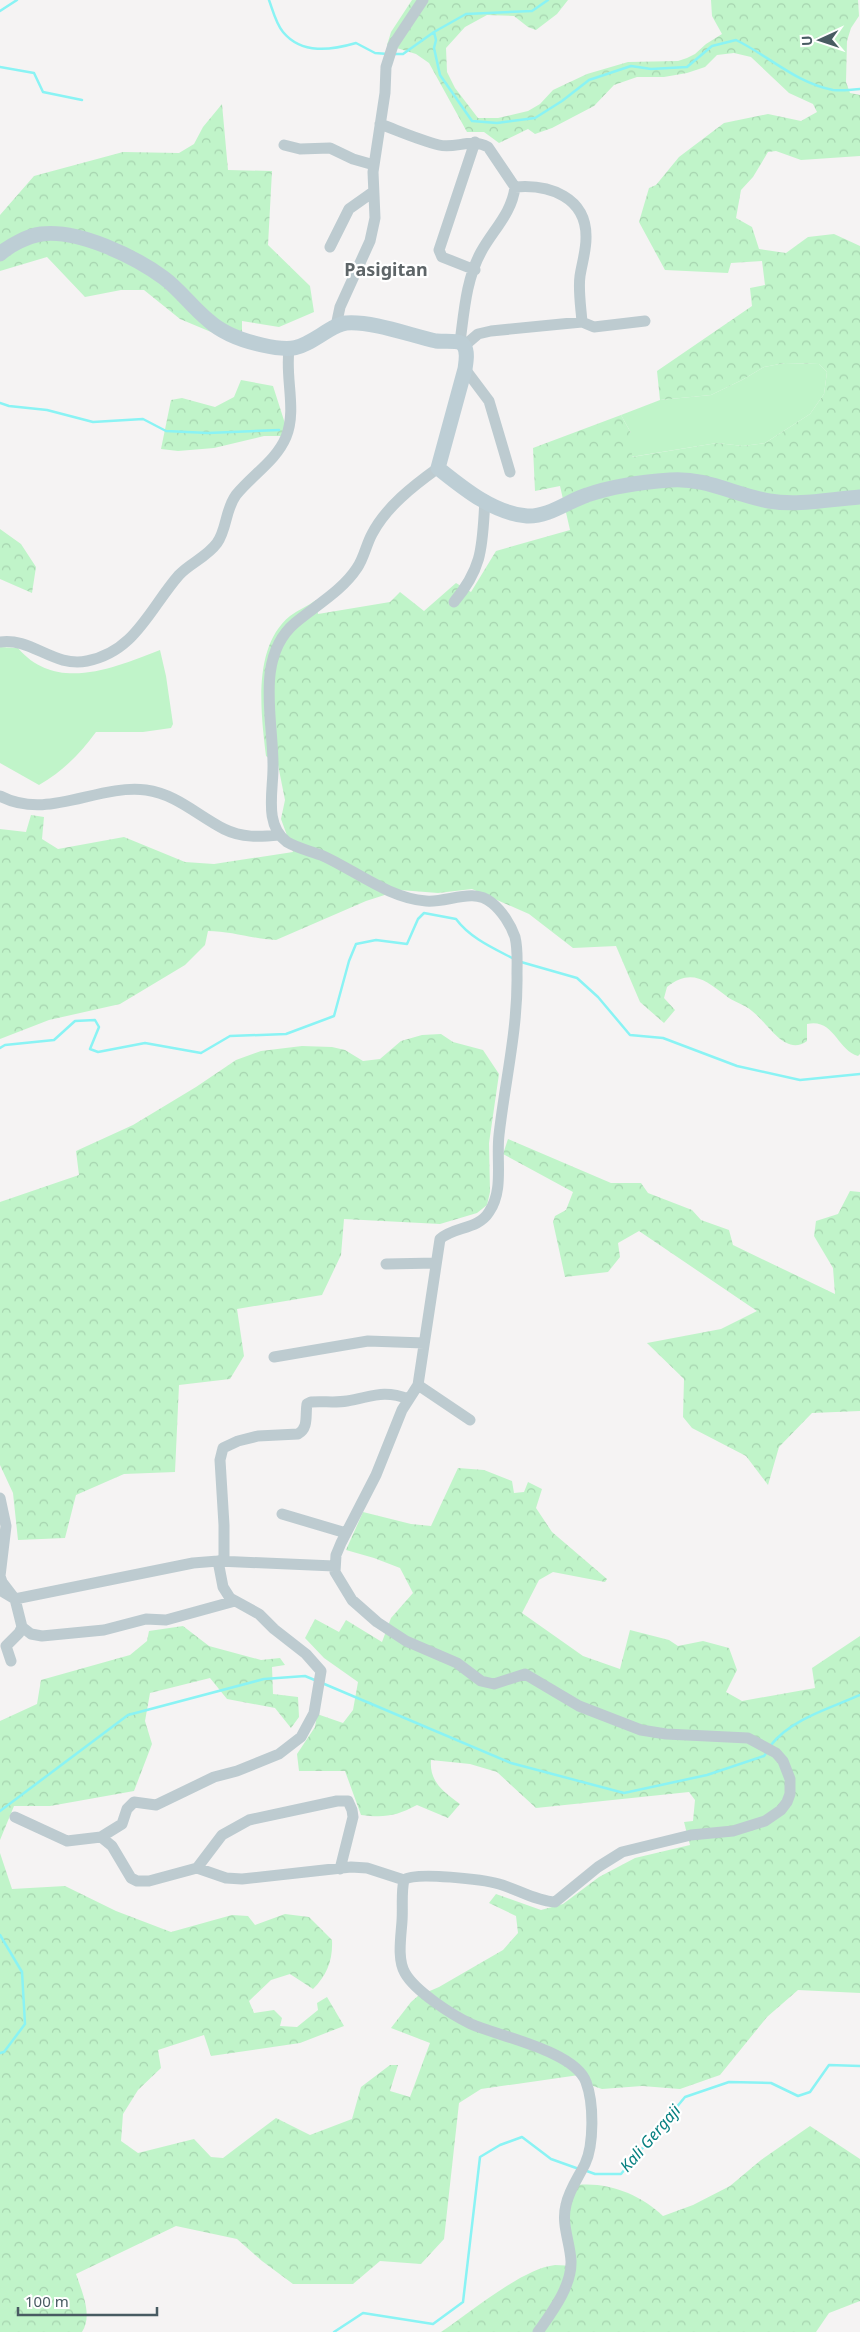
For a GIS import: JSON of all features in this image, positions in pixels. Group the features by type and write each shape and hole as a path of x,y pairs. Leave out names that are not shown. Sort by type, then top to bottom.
{"street":[{"path":"336,326 340,307 373,230 376,209 374,165 385,92 386,67 393,45 423,0"},
{"path":"101,1837 112,1846 131,1878 137,1881 148,1882 197,1868 226,1878 242,1879 367,1868 404,1880 415,1876 481,1880 555,1902 598,1867 622,1852 691,1835 742,1829 773,1816 786,1802 791,1787 788,1770 771,1750 748,1738 666,1734 625,1726 579,1706 525,1674 494,1684 482,1681 457,1663 406,1641 363,1611 346,1592 335,1572 336,1554 376,1475 398,1420 418,1385 440,1239 449,1232 484,1219 496,1196 499,1136 517,1001 515,937 506,919 487,899 475,896 427,902 400,896 322,856 293,845 279,836 272,820 273,767 269,698 271,670 278,646 290,628 318,606 357,569 373,532 385,514 411,489 438,468 465,369 466,354 462,344 468,291 480,253 506,214 514,196 515,188 488,146 475,142 441,146 380,124"},
{"path":"475,142 439,250 442,257 475,270"},
{"path":"284,145 300,149 330,148 353,159 374,165"},
{"path":"515,188 532,186 559,192 576,205 581,212 586,236 579,277 582,322"},
{"path":"330,247 349,209 374,192"},
{"path":"0,254 28,238 41,234 63,234 80,237 137,261 164,278 209,322 223,331 262,345 289,350 308,344 336,326 345,323 358,324 442,342 462,344 478,334 491,331 582,322 594,327 645,321"},
{"path":"0,642 17,642 59,660 86,662 106,654 136,634 180,575 216,544 232,500 270,460 282,444 286,436 290,416 289,350"},
{"path":"465,369 489,401 510,472"},
{"path":"438,468 460,485 506,512 528,516 550,512 594,493 629,485 683,479 702,481 730,491 782,503 860,496"},
{"path":"454,602 470,581 480,558 485,500"},
{"path":"0,796 28,804 45,805 112,791 144,790 171,797 224,829 235,833 252,837 279,836"},
{"path":"386,1264 436,1263"},
{"path":"274,1357 368,1341 424,1343"},
{"path":"418,1385 470,1420"},
{"path":"15,1817 67,1841 101,1837 122,1824 127,1809 134,1802 156,1805 214,1777 237,1771 279,1754 301,1737 314,1713 321,1671 306,1654 274,1629 259,1614 230,1598 223,1587 221,1561 224,1525 220,1460 223,1448 249,1438 298,1434 302,1432 305,1428 307,1404 311,1402 347,1401 381,1393 397,1394 409,1399"},
{"path":"0,1498 6,1526 0,1576 2,1582 14,1598 22,1627 31,1634 42,1636 104,1630 146,1619 166,1620 235,1600"},
{"path":"282,1514 346,1533"},
{"path":"0,1590 14,1598 183,1564 221,1561 334,1566"},
{"path":"11,1661 6,1646 22,1627"},
{"path":"197,1868 211,1847 222,1835 248,1820 344,1801 350,1803 353,1817 340,1869"},
{"path":"404,1880 401,1948 405,1973 423,1991 455,2015 471,2024 530,2043 580,2072 587,2084 592,2126 590,2146 584,2164 572,2186 564,2218 571,2260 569,2278 561,2295 538,2332"}],"green space":[{"path":"412,0 568,0 557,14 536,30 528,27 514,16 487,15 465,27 446,48 447,72 455,88 478,118 498,118 528,111 540,104 553,90 587,74 628,62 678,61 695,54 722,34 712,16 711,0 858,0 859,16 851,28 847,41 846,82 850,93 860,95 860,156 801,160 776,151 768,152 753,177 741,190 736,218 752,227 759,249 786,253 808,237 834,234 860,246 860,1054 858,1056 845,1048 829,1030 816,1023 807,1024 807,1041 799,1045 791,1045 784,1042 749,1009 698,978 683,978 667,987 664,998 675,1010 664,1023 640,1002 616,946 573,948 529,914 472,889 438,893 400,890 366,901 276,940 208,931 205,945 185,965 120,1004 49,1020 0,1039 0,829 26,832 31,815 44,817 42,839 58,849 124,837 185,862 214,864 293,852 281,819 285,800 278,765 266,756 261,701 264,663 270,645 278,629 290,616 316,600 318,614 390,602 400,592 424,611 456,583 471,592 496,551 570,530 560,486 535,491 533,448 621,415 631,433 632,457 717,443 743,446 765,443 810,414 824,394 827,372 819,364 785,363 764,367 711,395 660,400 657,371 752,306 750,288 765,285 762,261 731,263 728,273 665,270 639,222 649,188 656,185 679,157 724,123 768,114 801,121 817,112 813,104 789,93 751,57 734,53 717,55 705,67 687,73 664,77 637,77 614,85 594,106 552,128 535,134 528,129 499,143 484,132 467,132 429,63 416,54 387,45 391,32"},
{"path":"222,104 228,170 272,171 268,245 310,286 314,312 279,327 242,321 242,345 180,319 144,290 121,290 85,297 47,257 0,271 0,215 34,176 123,152 179,153 194,144 203,127"},
{"path":"785,363 819,364 827,372 824,394 810,414 765,443 743,446 717,443 631,457 631,433 621,415 660,400 711,395 764,367"},
{"path":"241,380 273,386 289,436 264,436 214,448 178,451 161,449 171,400 182,398 215,407 234,397"},
{"path":"0,529 21,544 36,567 32,593 0,579"},
{"path":"0,647 18,648 33,662 50,670 68,673 86,673 105,669 160,650 173,724 171,728 143,732 96,732 70,762 39,785 0,763"},
{"path":"441,1034 453,1042 483,1050 499,1074 489,1143 490,1192 487,1205 477,1213 440,1224 344,1219 341,1255 322,1295 237,1309 244,1356 230,1379 179,1385 175,1472 124,1474 76,1495 65,1538 18,1540 13,1493 0,1465 0,1202 79,1175 76,1151 133,1125 236,1060 261,1051 302,1046 332,1047 345,1050 363,1061 380,1059 401,1041 422,1035"},
{"path":"508,1139 611,1183 641,1183 648,1193 692,1210 701,1220 729,1230 733,1245 835,1294 833,1268 814,1236 816,1221 838,1214 850,1191 860,1192 860,1411 812,1413 779,1447 768,1485 746,1456 692,1428 683,1417 684,1379 647,1343 721,1329 757,1311 639,1231 618,1243 620,1257 608,1272 565,1277 553,1222 555,1216 566,1210 573,1192 503,1154"},
{"path":"458,1468 484,1470 512,1481 514,1493 524,1492 528,1482 542,1489 536,1508 552,1532 607,1579 605,1582 553,1572 539,1580 522,1613 583,1656 620,1669 630,1630 669,1640 678,1646 703,1641 729,1648 737,1670 726,1692 742,1701 815,1688 812,1668 860,1636 860,1993 798,1990 767,2017 720,2075 680,2089 642,2086 602,2089 593,2086 586,2074 481,2089 459,2103 444,2239 421,2264 380,2261 353,2284 293,2284 237,2239 176,2226 76,2274 87,2311 87,2318 82,2332 0,2332 0,1853 12,1889 65,1886 116,1911 171,1932 232,1915 248,1916 255,1925 285,1914 309,1917 332,1940 328,1967 313,1989 290,1974 271,1980 249,2001 254,2013 274,2010 282,2018 280,2026 297,2027 318,2010 317,2003 327,1997 344,2026 300,2043 211,2056 204,2035 158,2050 161,2068 138,2090 123,2114 121,2141 138,2153 194,2139 211,2157 223,2158 276,2118 310,2135 352,2119 361,2087 390,2065 398,2065 390,2091 410,2097 430,2043 391,2028 418,1996 439,1987 503,1950 518,1933 516,1916 489,1903 496,1894 541,1910 563,1904 599,1877 635,1858 690,1845 684,1822 693,1821 695,1800 689,1792 536,1808 497,1772 470,1764 431,1760 432,1774 435,1780 443,1791 460,1804 448,1818 417,1805 403,1812 390,1815 369,1816 361,1815 345,1771 299,1771 297,1754 315,1727 317,1714 343,1723 353,1710 358,1682 324,1658 305,1638 315,1619 339,1632 346,1620 382,1642 391,1618 413,1593 400,1568 346,1550 363,1512 411,1524 431,1526"},
{"path":"183,1626 209,1646 261,1660 280,1658 285,1665 272,1667 273,1694 298,1697 299,1717 291,1728 275,1708 227,1699 210,1678 150,1693 145,1721 152,1744 134,1791 50,1806 14,1806 0,1840 0,1721 37,1704 41,1680 130,1655 147,1641 149,1631"},
{"path":"810,2126 860,2159 860,2301 829,2313 816,2332 441,2332 496,2293 527,2274 555,2265 575,2266 568,2211 578,2185 613,2188 635,2196 663,2216 693,2205 730,2186 761,2160"}],"waterway":[{"path":"0,11 17,0"},
{"path":"269,0 283,32 299,44 318,49 327,49 356,43 375,53 388,54"},
{"path":"434,32 466,14 532,11 548,0"},
{"path":"393,54 403,54 434,32 436,40 434,48 440,75 472,121 497,123 535,118 562,101 589,80 631,66 651,69 687,67 712,46 736,40 807,81 833,90 860,89"},
{"path":"0,67 34,73 43,92 82,100"},
{"path":"0,403 9,406 47,410 93,422 143,419 166,431 208,433 279,430"},
{"path":"0,1048 5,1045 54,1040 75,1021 95,1020 99,1027 90,1049 98,1052 145,1043 201,1053 230,1036 286,1034 334,1016 349,961 356,944 376,940 407,944 418,919 424,913 456,919 475,937 514,959"},
{"path":"521,962 577,978 598,997 630,1035 663,1038 737,1066 800,1080 860,1074"},
{"path":"0,1811 128,1715 264,1679 305,1676 317,1681"},
{"path":"322,1683 511,1763 624,1793 707,1775 764,1756 767,1752"},
{"path":"771,1745 779,1736 800,1721 860,1695"},
{"path":"0,1935 22,1972 25,2024 4,2052 0,2053"},
{"name":"Kali Gergaji","path":"584,2170 595,2174 621,2174 685,2097 729,2082 771,2083 798,2096 810,2092 829,2065 860,2066"},
{"name":"Kali Gergaji","path":"334,2332 363,2313 433,2324 463,2302 480,2157 500,2145 522,2137 551,2159 579,2169"}],"district":[{"name":"Pasigitan","path":"386,269"}]}
